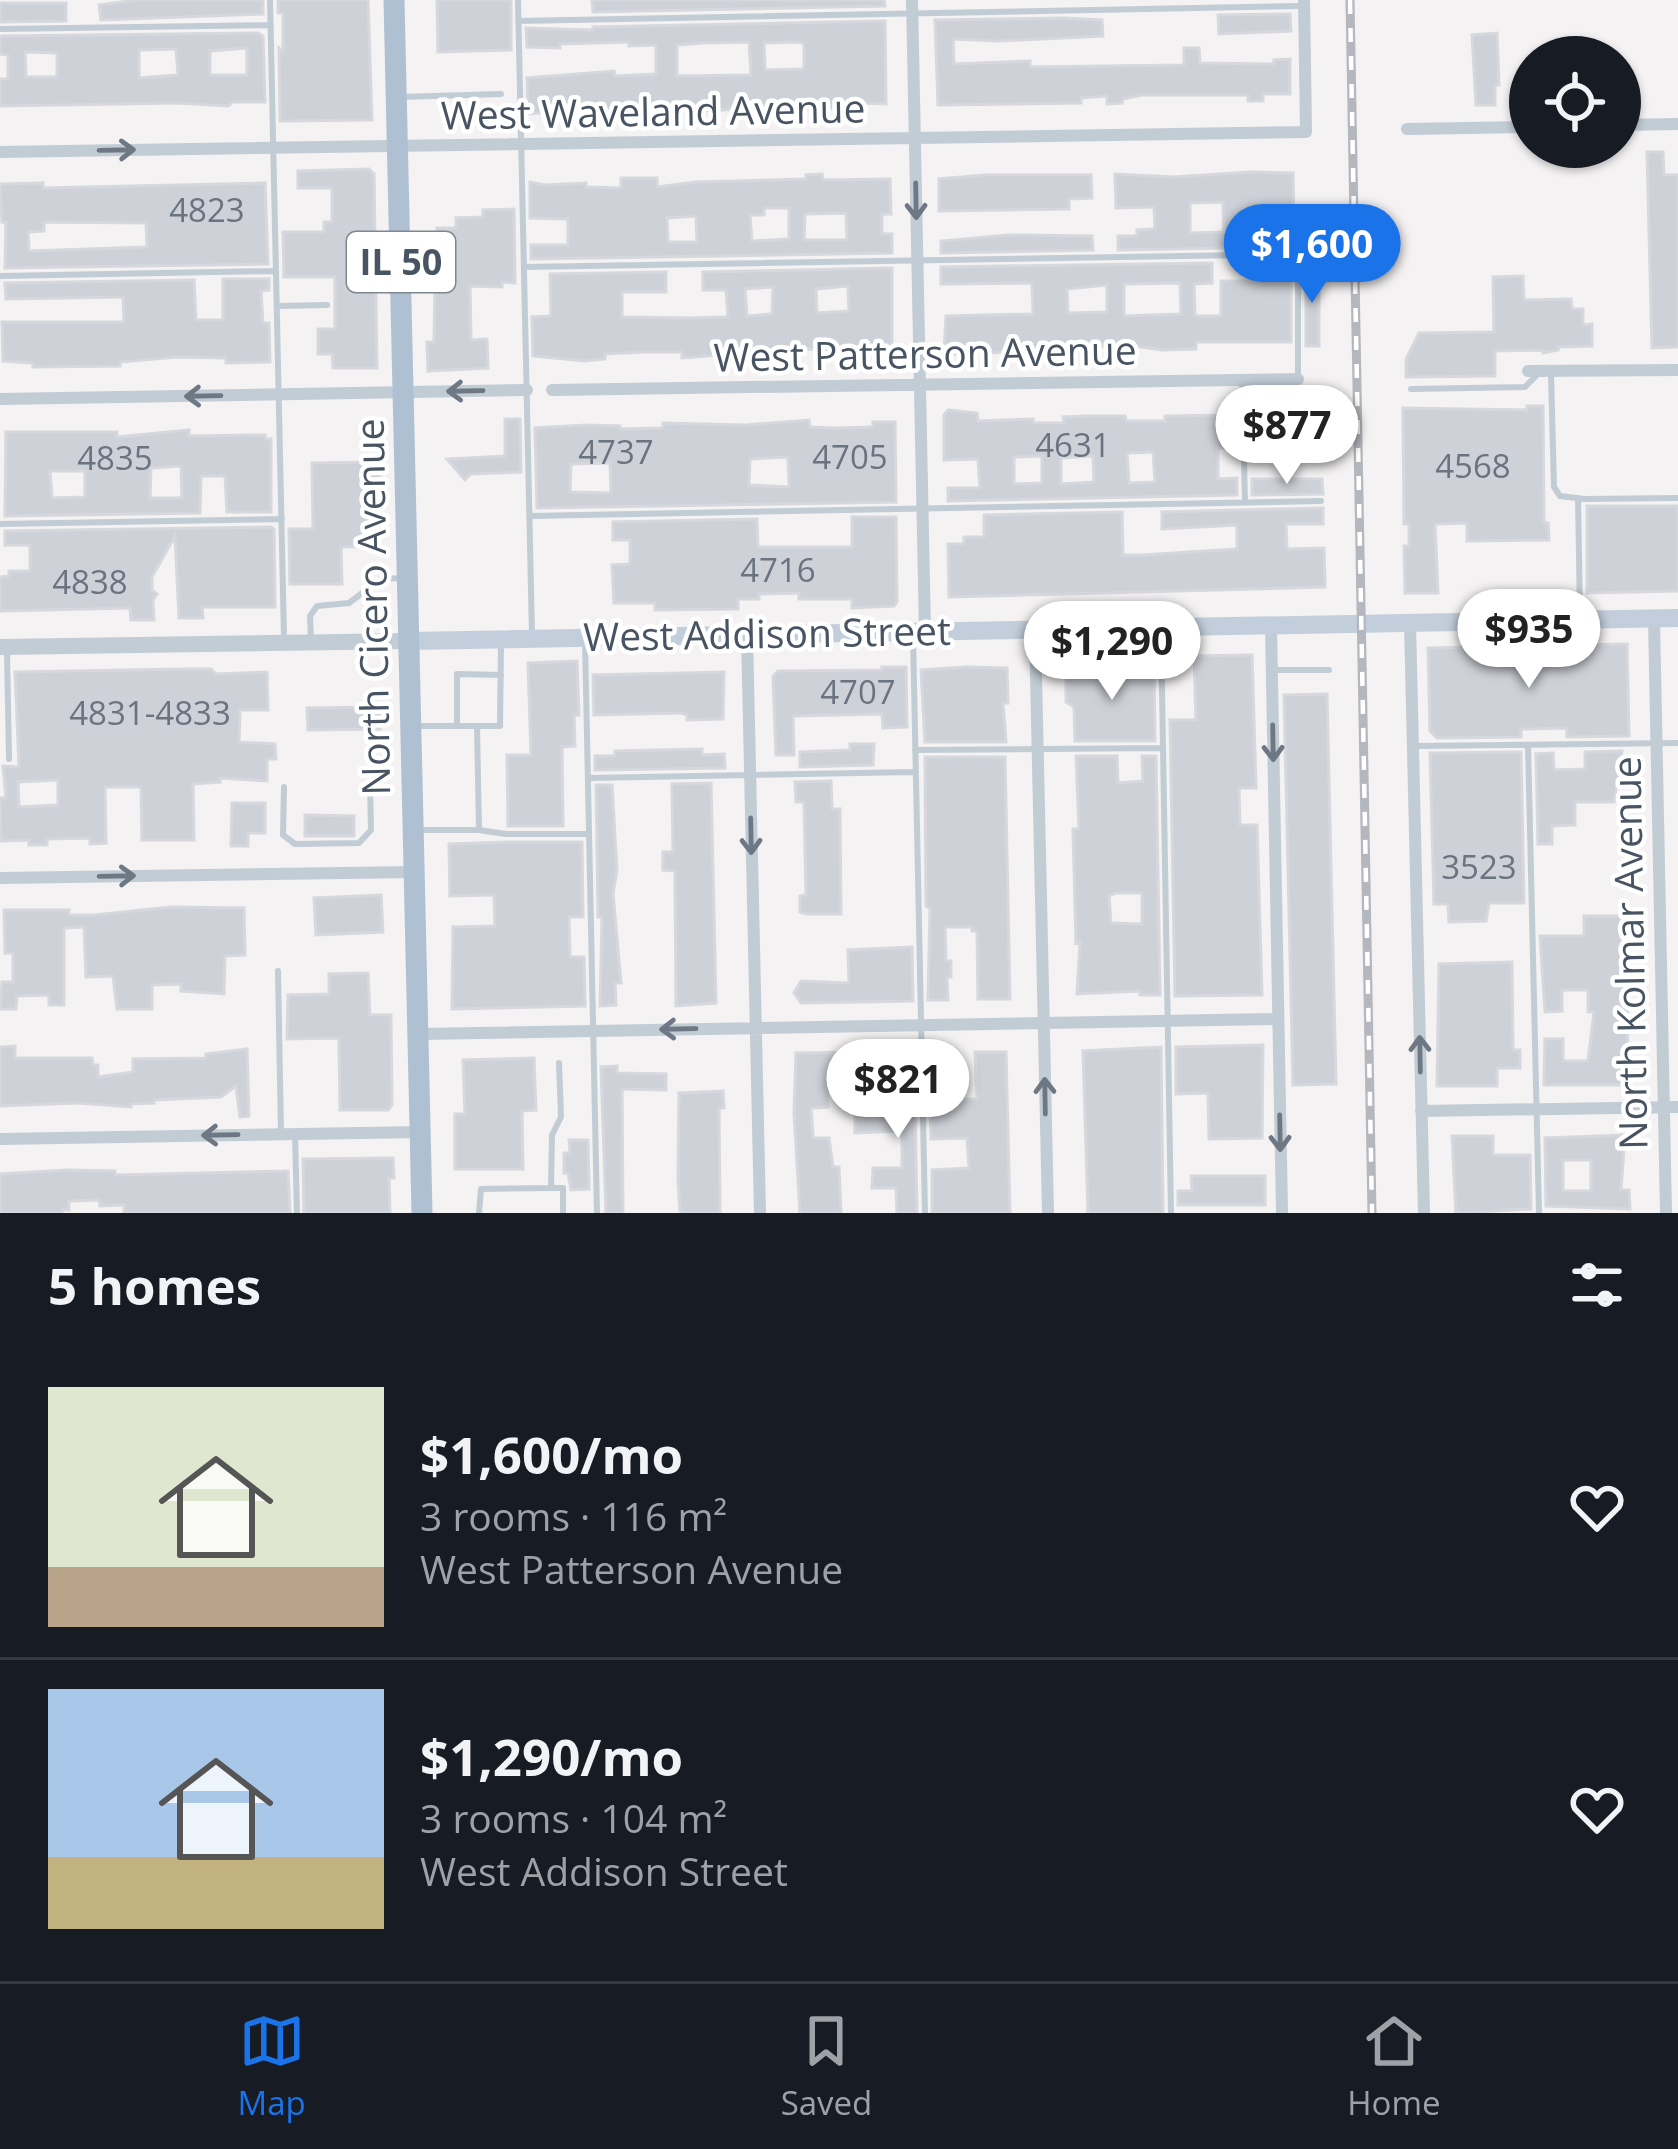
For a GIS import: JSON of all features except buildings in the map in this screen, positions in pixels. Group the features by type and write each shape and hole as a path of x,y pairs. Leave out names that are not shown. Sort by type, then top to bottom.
{"main road":[{"name":"North Cicero Avenue","path":"394,0 422,1213"},
{"name":"West Addison Street","path":"410,640 1678,619"}],"street":[{"name":"West Waveland Avenue","path":"0,152 1306,132 1304,3"},
{"path":"912,7 922,508 919,632"},
{"path":"1641,125 1678,124"},
{"path":"1407,129 1509,127"},
{"path":"1540,371 1678,370"},
{"name":"West Patterson Avenue","path":"552,390 1298,379"},
{"path":"0,399 526,390"},
{"name":"North Kolmar Avenue","path":"1654,619 1671,1107 1666,1213"},
{"path":"1410,623 1424,1213"},
{"path":"1271,626 1282,1213"},
{"path":"1035,630 1048,1213"},
{"path":"747,635 760,1213"},
{"name":"West Addison Street","path":"3,647 410,640"},
{"path":"0,878 415,872"},
{"path":"418,1034 1278,1019"},
{"path":"1421,1112 1671,1107"},
{"path":"0,1139 421,1132"}],"lane":[{"path":"270,0 284,643"},
{"path":"518,0 532,638"},
{"path":"518,21 912,7 1304,3"},
{"path":"0,29 271,25"},
{"path":"396,98 502,94"},
{"path":"524,267 1298,254 1298,379"},
{"path":"0,276 276,271"},
{"path":"277,306 327,305"},
{"path":"1411,389 1526,387 1540,371"},
{"path":"1540,371 1554,487 1560,496 1678,498"},
{"path":"1242,380 1245,502"},
{"path":"1577,498 1580,620"},
{"path":"530,516 1322,501"},
{"path":"0,524 281,519"},
{"path":"310,643 310,616 317,606 349,603 381,579 409,578"},
{"path":"1161,628 1171,1213"},
{"path":"919,632 915,750 925,1213"},
{"path":"584,638 597,1213"},
{"path":"412,726 500,726 502,639"},
{"path":"3,647 9,759"},
{"path":"1271,670 1329,670"},
{"path":"457,726 457,674 501,675"},
{"path":"477,726 479,830"},
{"path":"1413,746 1678,743"},
{"path":"1528,745 1539,1213"},
{"path":"915,750 1163,748"},
{"path":"588,778 916,772"},
{"path":"284,787 283,835 295,844 359,843 371,830 370,784"},
{"path":"414,830 589,835"},
{"path":"278,971 297,1213"},
{"path":"551,1188 552,1135 561,1117 560,1063"},
{"path":"479,1213 482,1189 551,1188 562,1188 562,1213"}],"railway":[{"path":"1350,0 1372,1213"}]}
